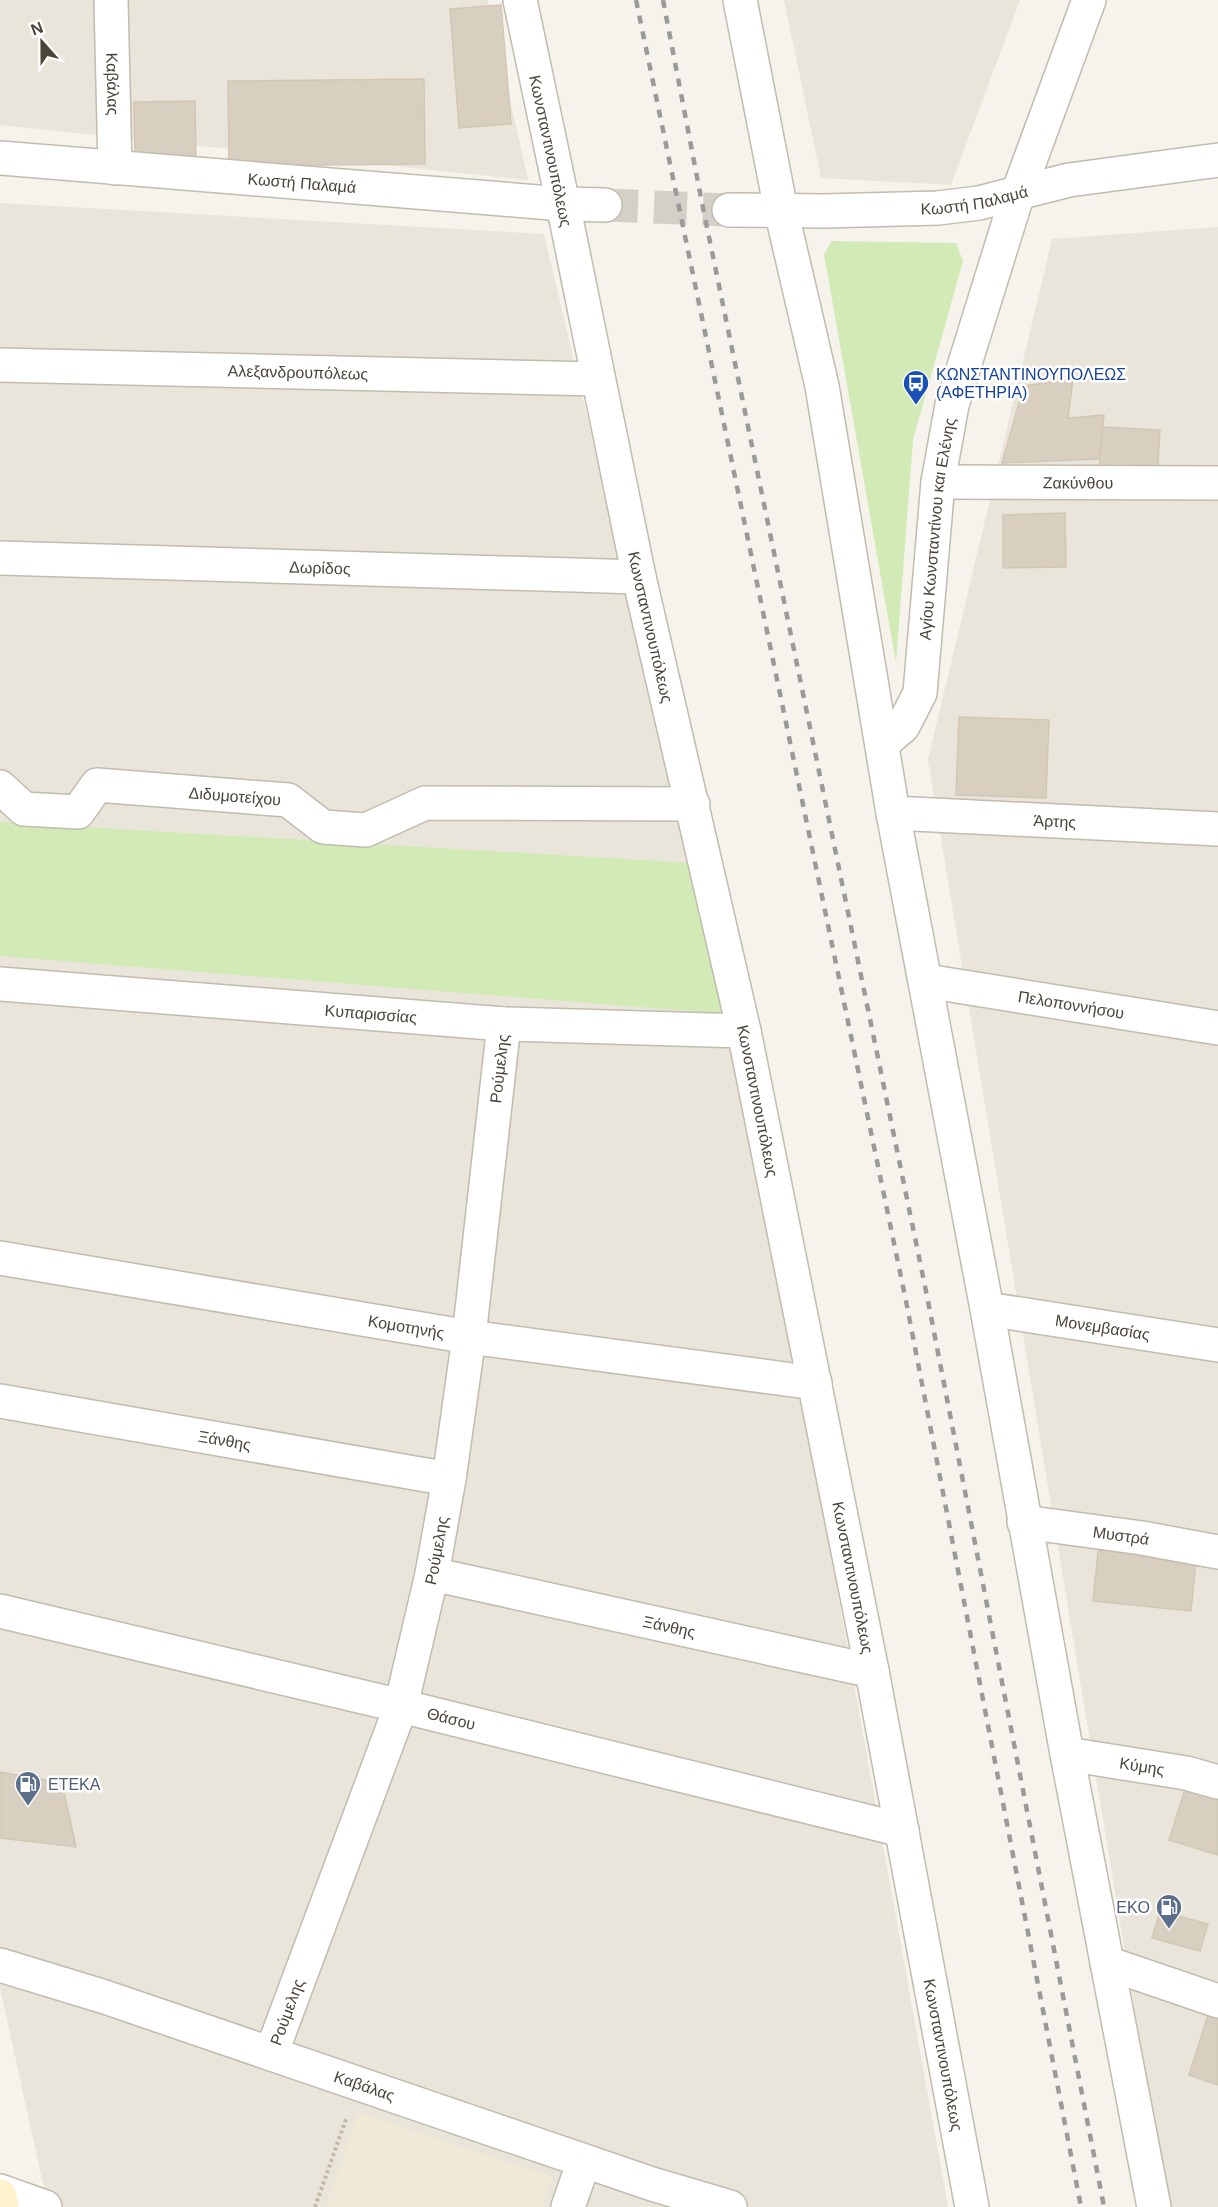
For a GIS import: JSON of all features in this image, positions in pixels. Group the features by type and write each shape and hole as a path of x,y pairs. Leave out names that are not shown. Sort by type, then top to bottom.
{"main road":[{"path":"0,2196 2,2207"}],"street":[{"name":"Καβάλας","path":"111,0 115,168"},
{"name":"Κωνσταντινουπόλεως","path":"520,0 639,577 744,1031 873,1671 972,2207"},
{"path":"740,0 781,210 822,386 893,813 987,1309 1067,1754 1154,2207"},
{"name":"Αγίου Κωνσταντίνου και Ελένης","path":"882,744 903,726 920,693 938,482 952,405 1018,193 1089,0"},
{"name":"Κωστή Παλαμά","path":"0,158 563,204 605,205"},
{"name":"Κωστή Παλαμά","path":"729,210 938,208 978,202 1069,180 1218,160"},
{"name":"Αλεξανδρουπόλεως","path":"0,365 598,379"},
{"name":"Ζακύνθου","path":"938,482 1218,483"},
{"name":"Δωρίδος","path":"0,558 639,577"},
{"name":"Διδυμοτείχου","path":"0,787 24,810 78,812 97,785 288,800 323,827 366,830 425,803 693,804"},
{"name":"Άρτης","path":"893,813 1218,829"},
{"name":"Πελοποννήσου","path":"926,981 1218,1028"},
{"name":"Κυπαρισσίας","path":"0,984 504,1024 744,1031"},
{"name":"Ρούμελης","path":"271,2054 401,1706 432,1574 449,1479 469,1337 504,1024"},
{"name":"Κομοτηνής","path":"0,1258 469,1337 815,1383"},
{"name":"Μονεμβασίας","path":"987,1309 1218,1345"},
{"name":"Ξάνθης","path":"0,1401 449,1479"},
{"name":"Μυστρά","path":"1024,1522 1218,1552"},
{"name":"Ξάνθης","path":"432,1574 873,1671"},
{"name":"Θάσου","path":"0,1611 401,1706 902,1830"},
{"name":"Κύμης","path":"1067,1754 1186,1773 1218,1782"},
{"path":"1107,1963 1218,2001"},
{"name":"Καβάλας","path":"0,1965 105,1997 584,2161 730,2207"},
{"path":"568,2207 584,2161"},
{"path":"0,2191 45,2207"}],"path":[{"path":"315,2207 358,2084"}],"shaded area":[{"path":"0,0 488,0 528,180 0,125"},
{"path":"784,0 1020,0 951,185 821,178"},
{"path":"0,203 544,234 728,1014 803,1400 948,2207 51,2207 42,2179 0,1988"},
{"path":"1218,227 1218,2207 1167,2207 928,760 1052,239"},
{"path":"358,2112 553,2177 542,2207 326,2207"}],"green space":[{"path":"832,241 956,243 963,261 913,440 896,663 824,254"},
{"path":"0,822 693,863 728,1014 0,956"}],"building":[{"path":"501,5 511,124 459,128 450,9"},
{"path":"424,79 425,164 229,166 228,81"},
{"path":"195,101 196,158 135,159 134,102"},
{"path":"1073,379 1068,418 1104,415 1099,459 1002,463 1024,386"},
{"path":"1102,427 1160,430 1157,478 1099,476"},
{"path":"1065,513 1066,567 1003,568 1003,515"},
{"path":"959,717 1049,720 1046,798 956,795"},
{"path":"1099,1542 1197,1552 1191,1611 1093,1601"},
{"path":"0,1772 62,1783 76,1847 0,1838"},
{"path":"1188,1780 1218,1789 1218,1855 1169,1840"},
{"path":"1160,1911 1208,1924 1200,1951 1152,1938"},
{"path":"1208,2015 1218,2019 1218,2085 1189,2075"}],"tunnel":[{"path":"605,205 729,210"}],"railway":[{"path":"636,0 906,1301 1081,2207"},
{"path":"663,0 702,203 927,1296 1104,2207"}],"place":[{"name":"ΚΩΝΣΤΑΝΤΙΝΟΥΠΟΛΕΩΣ (ΑΦΕΤΗΡΙΑ)","path":"916,406"},
{"name":"ΕΤΕΚΑ","path":"28,1807"},
{"name":"EKO","path":"1169,1930"}]}
